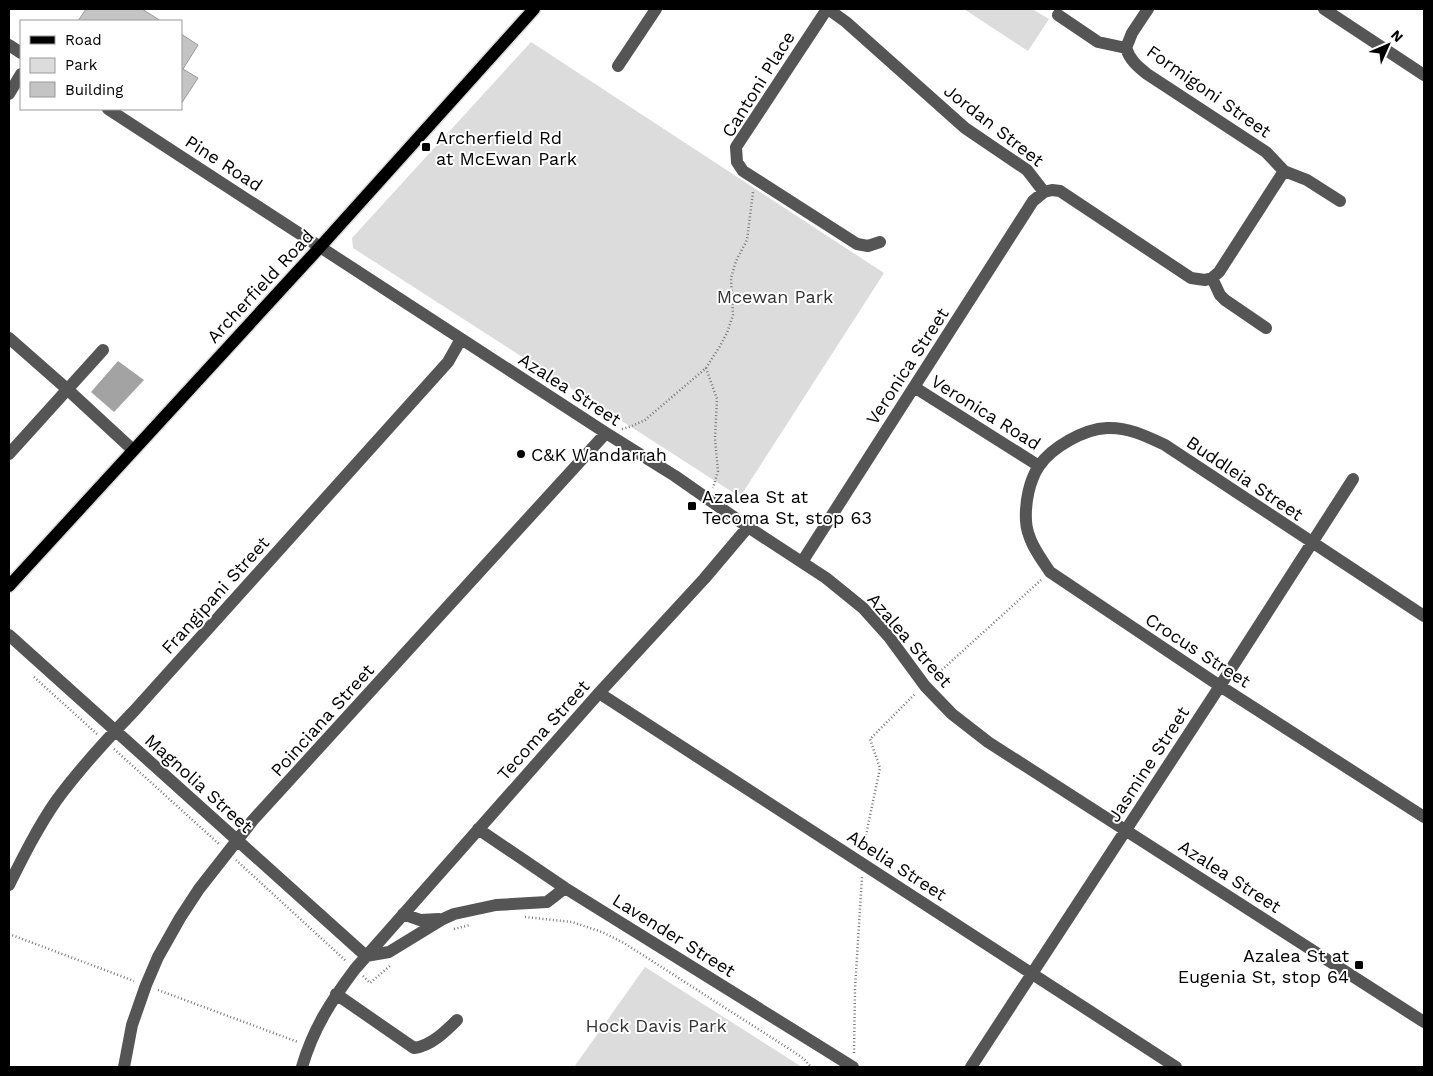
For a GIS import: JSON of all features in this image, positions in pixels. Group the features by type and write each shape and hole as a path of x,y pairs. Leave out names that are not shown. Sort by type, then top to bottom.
{"main road":[{"name":"Archerfield Road","path":"9,586 320,248 534,9"}],"street":[{"path":"618,66 656,9"},
{"name":"Cantoni Place","path":"828,9 736,147 737,162 743,171 756,180 857,244 868,246 880,242"},
{"name":"Jordan Street","path":"828,9 846,22 965,128 1027,170 1044,192 1060,191 1191,278 1205,280 1212,278"},
{"path":"1126,48 1132,33 1148,9"},
{"path":"1324,9 1424,75"},
{"name":"Formigoni Street","path":"1058,15 1098,42 1126,48 1128,55 1135,65 1266,152 1284,171 1307,180 1340,201"},
{"path":"9,45 20,52"},
{"path":"9,94 20,76"},
{"name":"Pine Road","path":"110,110 320,248"},
{"path":"1266,328 1225,300 1220,295 1212,278 1219,272 1284,171"},
{"name":"Veronica Street","path":"802,562 1034,201 1044,192"},
{"name":"Azalea Street","path":"320,248 675,476 826,578 863,608 889,637 925,686 952,714 988,742 1424,1022"},
{"path":"9,338 133,450"},
{"name":"Frangipani Street","path":"9,885 29,846 56,802 89,759 448,362 461,339"},
{"path":"9,454 103,350"},
{"name":"Veronica Road","path":"914,387 1039,466"},
{"name":"Buddleia Street","path":"1039,466 1057,448 1083,432 1107,428 1136,431 1164,445 1424,616"},
{"name":"Poinciana Street","path":"124,1067 132,1025 158,957 198,889 254,820 606,433"},
{"name":"Crocus Street","path":"1039,466 1028,490 1026,522 1033,546 1050,572 1220,686 1424,817"},
{"name":"Jasmine Street","path":"972,1067 1353,479"},
{"name":"Tecoma Street","path":"302,1067 308,1046 319,1022 355,968 599,693 704,579 748,527"},
{"name":"Magnolia Street","path":"9,636 366,956"},
{"name":"Abelia Street","path":"599,693 1176,1067"},
{"name":"Lavender Street","path":"478,829 566,888 851,1066"},
{"path":"366,956 389,952 454,914 496,905 547,902 566,888"},
{"path":"403,914 420,920 443,919"},
{"path":"336,994 414,1048 428,1044 457,1020"}],"path":[{"path":"606,433 632,426 645,420 706,368 727,333 733,315 731,278 736,261 747,240 756,180"},
{"path":"706,368 717,399 715,439 718,471 713,485 713,502"},
{"path":"851,1066 854,1054 855,989 863,850 880,768 870,739 906,703 1050,572"},
{"path":"29,672 370,983 392,964"},
{"path":"524,917 572,922 602,932 624,943 804,1059 811,1067"},
{"path":"448,932 474,924"}],"green space":[{"path":"964,9 1032,9 1049,19 1028,51"},
{"name":"Mcewan Park","path":"531,42 884,273 740,497 353,248 352,238"},
{"name":"Hock Davis Park","path":"645,967 802,1067 574,1067"}],"shaded area":[{"path":"118,361 144,380 114,412 91,392"}],"building":[{"path":"86,9 142,9 159,20 79,20"},
{"path":"182,35 198,45 183,69 198,78 182,102"}],"place":[{"name":"Archerfield Rd at McEwan Park","path":"426,147"},
{"name":"C&K Wandarrah","path":"521,454"},
{"name":"Azalea St at Tecoma St, stop 63","path":"692,506"},
{"name":"Azalea St at Eugenia St, stop 64","path":"1359,965"}]}
